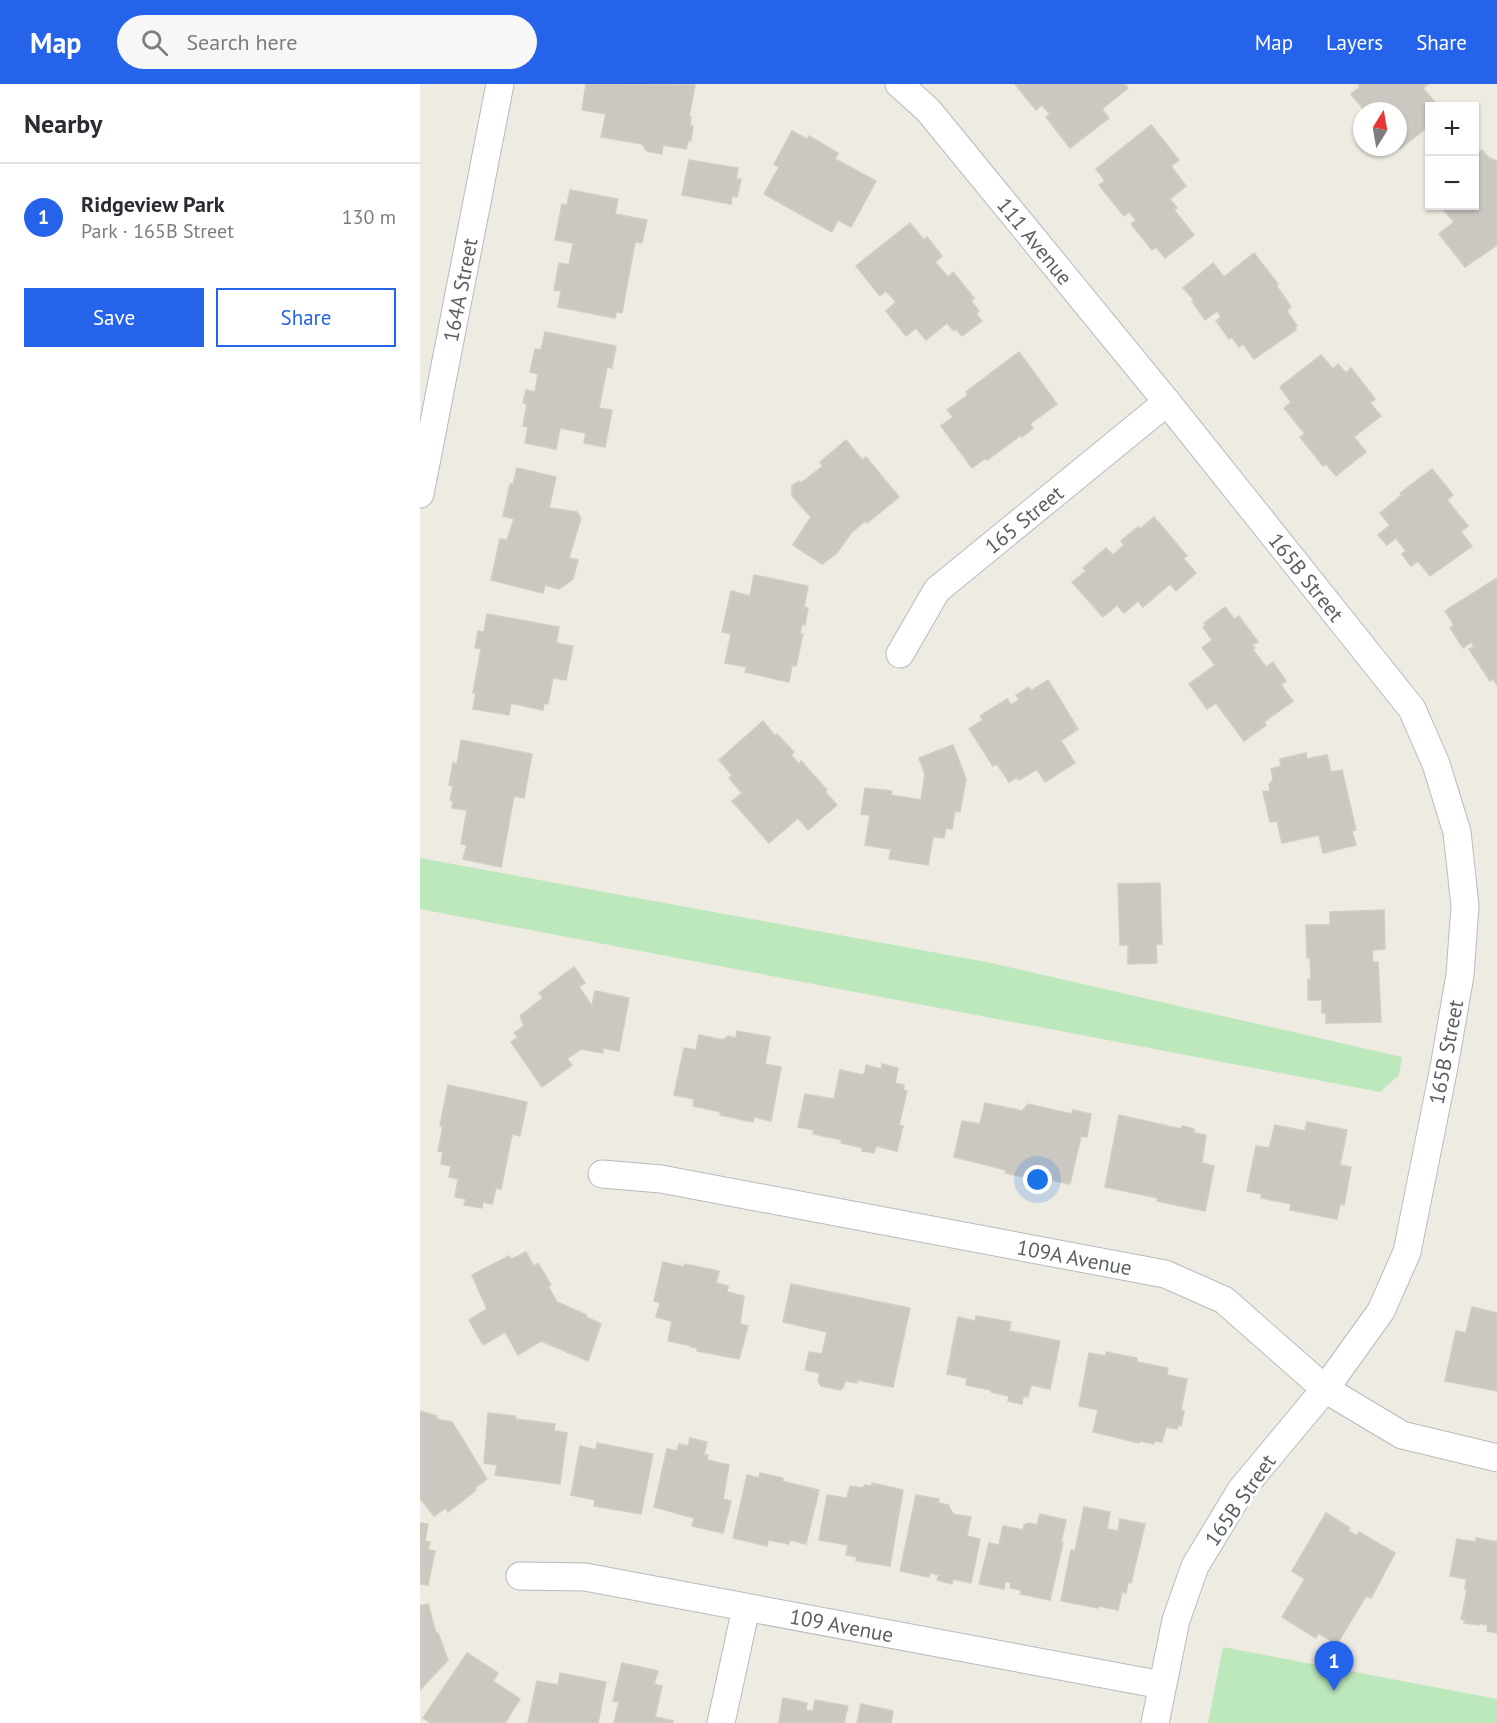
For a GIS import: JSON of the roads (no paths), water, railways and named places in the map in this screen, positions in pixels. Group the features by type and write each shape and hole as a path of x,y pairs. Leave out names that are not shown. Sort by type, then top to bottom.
{"street":[{"name":"164A Street","path":"420,494 500,84"},
{"name":"111 Avenue","path":"899,84 928,110 1167,402"},
{"name":"165 Street","path":"900,654 937,590 1167,402"},
{"name":"165B Street","path":"1155,1723 1176,1620 1195,1566 1241,1490 1325,1389 1381,1311 1407,1252 1460,975 1465,906 1456,832 1436,764 1412,709 1167,402"},
{"name":"109A Avenue","path":"602,1174 661,1179 1166,1274 1224,1300 1325,1389 1402,1435 1497,1458"},
{"name":"109 Avenue","path":"520,1576 585,1577 1162,1685"},
{"path":"721,1723 746,1608"}],"place":[{"name":"Ridgeview Park","path":"1334,1691"}]}
